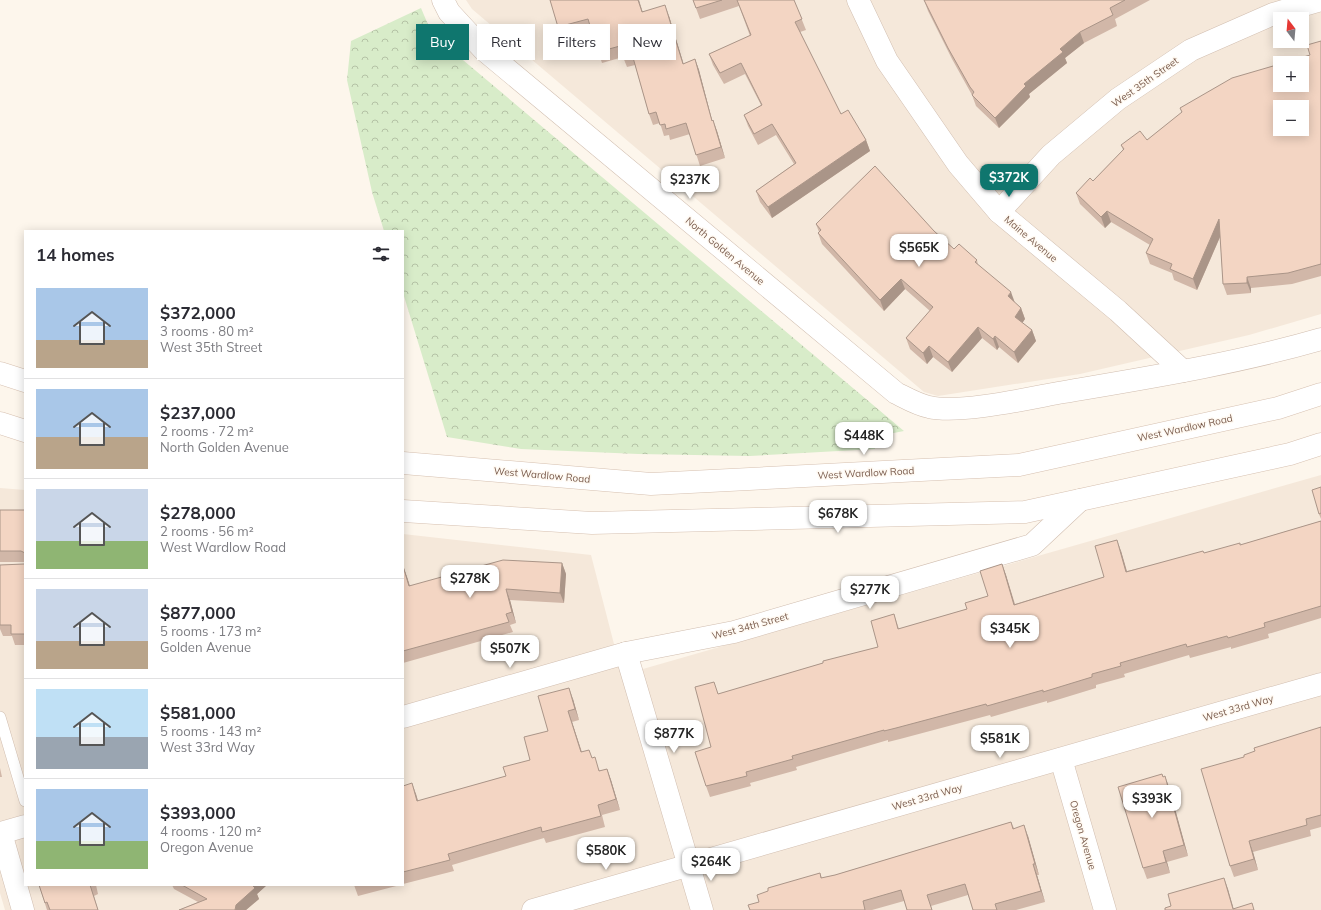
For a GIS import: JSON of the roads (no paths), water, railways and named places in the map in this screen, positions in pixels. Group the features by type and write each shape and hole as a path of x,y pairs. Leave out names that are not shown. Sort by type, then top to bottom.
{"street":[{"name":"North Golden Avenue","path":"443,0 449,12 484,50 896,393 929,408 959,409 1026,399 1183,371"},
{"name":"Maine Avenue","path":"858,0 887,61 958,164 999,212 1118,311 1183,371"},
{"name":"West 35th Street","path":"999,212 1051,155 1118,100 1191,50 1273,14 1321,0"},
{"path":"1183,371 1286,349 1321,339"},
{"path":"0,373 24,381"},
{"name":"West Wardlow Road","path":"404,463 651,484 1019,465 1278,408 1321,394"},
{"path":"0,424 24,431"},
{"path":"404,511 592,523 1025,512 1290,454 1321,444"},
{"name":"West 34th Street","path":"404,717 626,653 734,632 1032,545 1080,500"},
{"path":"626,653 702,910"},
{"name":"West 33rd Way","path":"533,910 689,864 1061,760 1321,684"},
{"name":"Oregon Avenue","path":"1061,760 1105,910"},
{"path":"23,910 1,833 24,826"}],"lane":[{"path":"0,717 24,798"}]}
